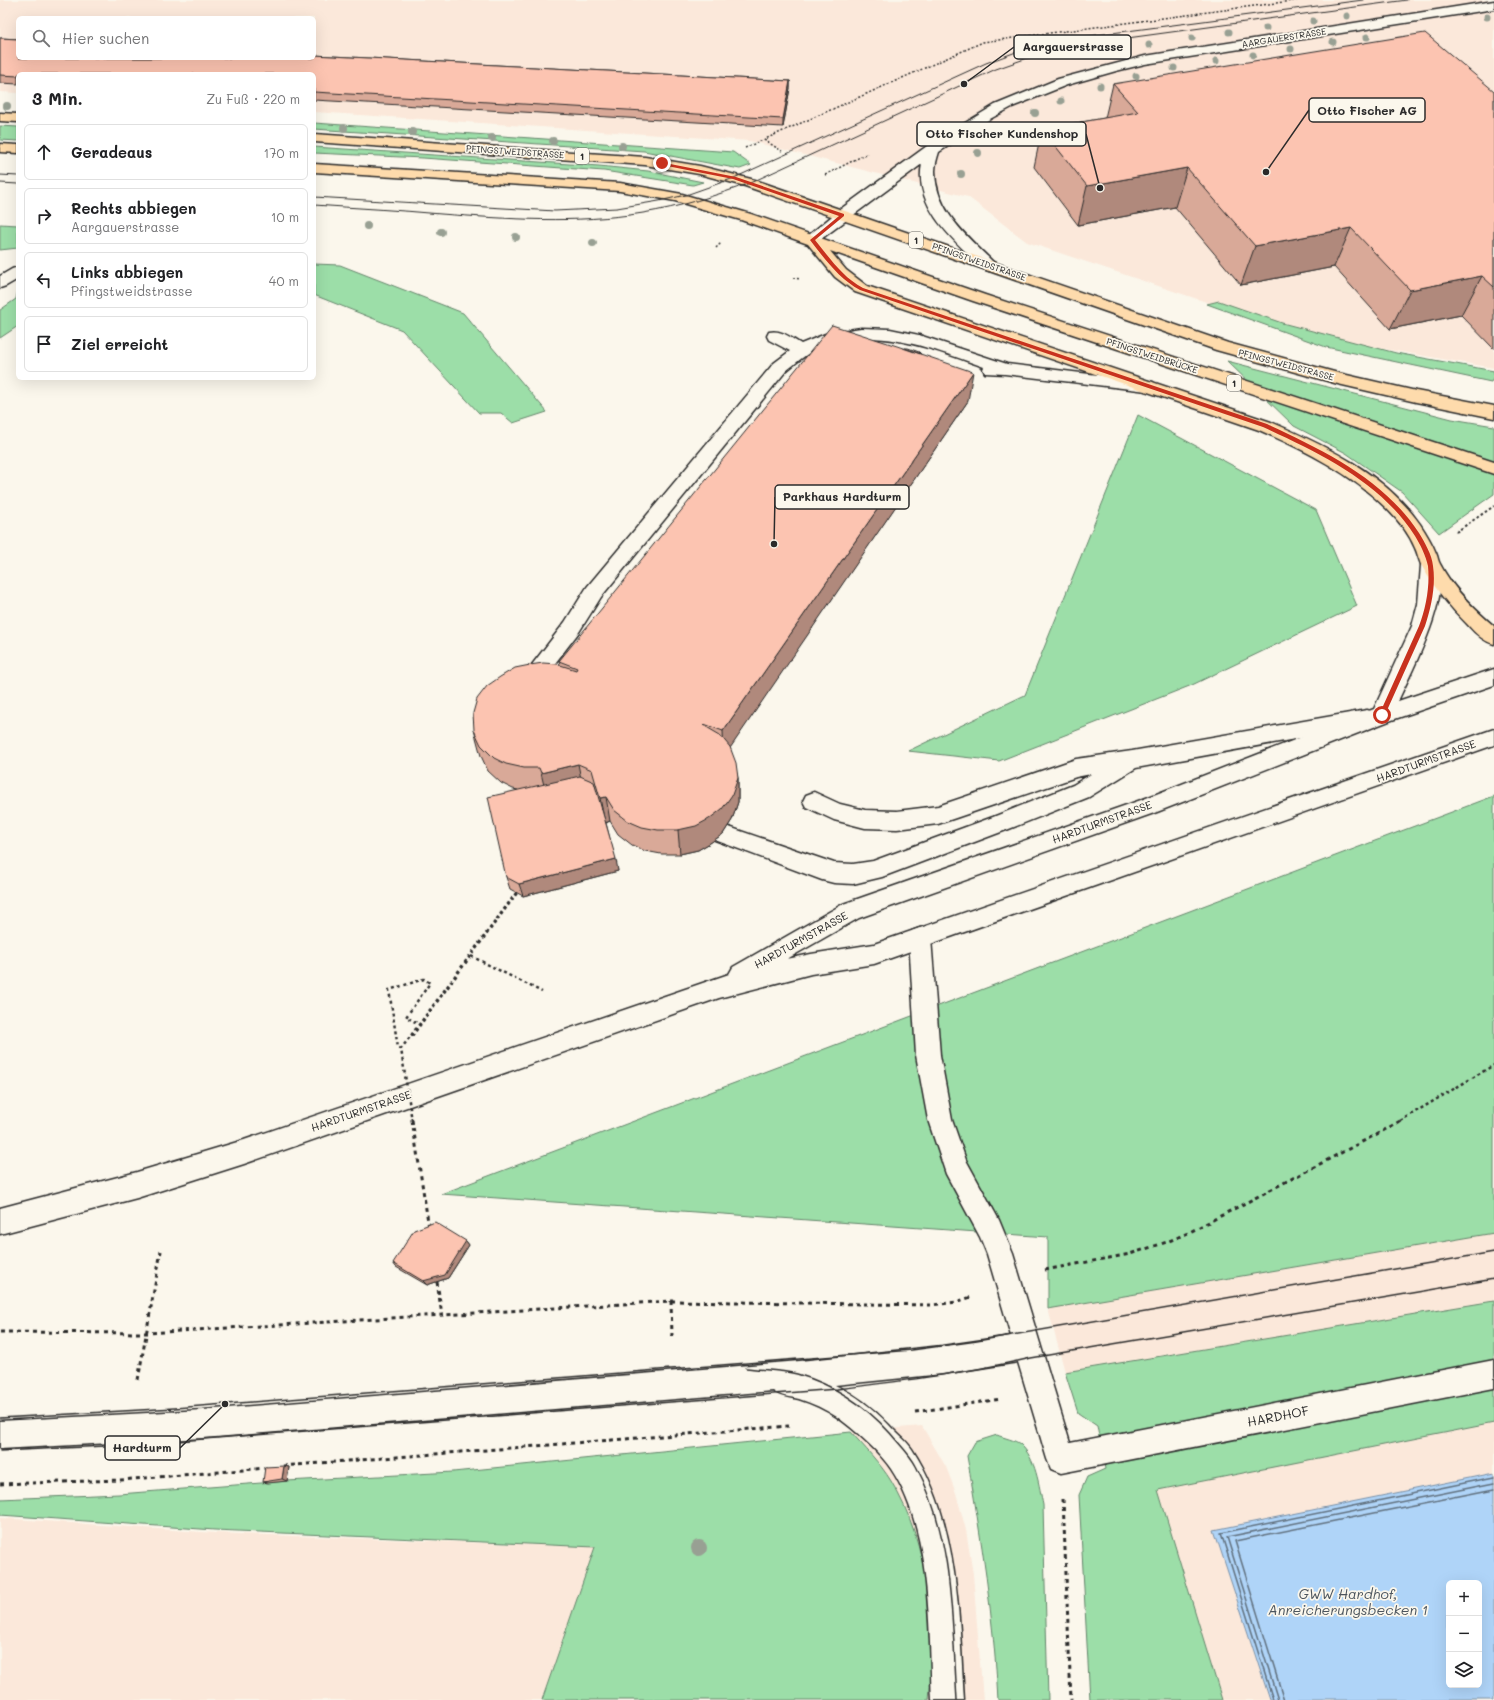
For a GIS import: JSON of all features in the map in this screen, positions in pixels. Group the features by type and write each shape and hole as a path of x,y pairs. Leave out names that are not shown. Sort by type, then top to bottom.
{"main road":[{"path":"0,117 16,118"},
{"name":"PFINGSTWEIDSTRASSE","path":"316,138 662,163 734,178 1248,355 1316,374 1494,412"},
{"path":"0,148 16,149"},
{"name":"1","path":"316,168 634,189 697,202 812,240"},
{"path":"812,240 841,274 852,284 862,289 1265,426 1309,446 1351,471 1388,499 1408,521 1423,544 1430,565 1452,596 1494,638"},
{"name":"PFINGSTWEIDBRÜCKE","path":"812,240 993,303 1404,440 1494,468"}],"street":[{"name":"AARGAUERSTRASSE","path":"812,240 842,215 932,149 1014,101 1057,84 1100,70 1145,60 1494,5"},
{"path":"932,149 928,170 930,191 934,202 948,225 989,266"},
{"path":"0,283 16,273"},
{"path":"528,693 538,671 572,627 594,592 780,367 790,358 819,342 840,336 860,333 886,332 916,339 1005,369"},
{"path":"775,336 802,351"},
{"path":"969,372 1005,369 1147,386"},
{"path":"814,801 834,811 865,819 897,820 926,816 948,812 1076,768 1132,760 1382,715 1422,626 1427,611 1431,584 1430,565"},
{"name":"HARDTURMSTRASSE","path":"719,986 851,912 1149,806 1382,715 1494,677"},
{"name":"HARDTURMSTRASSE","path":"0,1221 137,1185 244,1152 719,986 811,964 874,954 1494,737"},
{"path":"723,834 822,870 834,873 862,873 943,845 1082,791 1132,760"},
{"path":"920,938 928,1055 940,1120 956,1165 990,1229 1000,1254 1061,1459"},
{"path":"0,1435 204,1424 835,1372 942,1360 1028,1348"},
{"name":"HARDHOF","path":"1061,1459 1127,1444 1494,1374"},
{"path":"699,1383 765,1380 788,1383 810,1389 831,1397 855,1413 870,1425 902,1459 921,1498 934,1542 941,1597 948,1700"}],"path":[{"path":"748,148 983,42 1300,0"},
{"path":"764,140 782,152"},
{"path":"830,173 872,151"},
{"path":"1453,534 1494,506"},
{"path":"401,1049 517,893 412,1036"},
{"path":"471,956 542,992"},
{"path":"421,1025 406,1016 430,983 424,979 388,990 398,1048 401,1049 430,1236"},
{"path":"1047,1269 1130,1254 1167,1242 1188,1233 1379,1133 1494,1064"},
{"path":"138,1380 161,1252"},
{"path":"437,1282 442,1315"},
{"path":"0,1332 147,1333 671,1301 932,1305 956,1302 1008,1283"},
{"path":"671,1301 672,1336"},
{"path":"907,1413 1041,1392"},
{"path":"279,1467 791,1426"},
{"path":"1061,1459 1071,1700"},
{"path":"0,1484 121,1480 271,1467"}],"shaded area":[{"path":"0,0 1494,0 1494,368 1308,336 1027,242 968,197 750,141 316,112 316,72 16,72 16,93 0,92"},
{"path":"1494,1233 1494,1301 1065,1372 1048,1309"},
{"path":"1494,1423 1494,1473 1214,1530 1270,1700 1222,1700 1158,1490"},
{"path":"922,1426 946,1467 956,1493 966,1530 973,1574 983,1700 929,1700 926,1574 920,1550 904,1505 891,1481 878,1462 851,1432"},
{"path":"0,1518 216,1533 596,1547 542,1700 0,1700"}],"green space":[{"path":"316,123 733,152 751,165 740,169 644,151 316,129"},
{"path":"0,126 16,127 16,141 0,140"},
{"path":"316,147 599,166 648,171 703,182 693,185 604,171 423,158 316,153"},
{"path":"0,224 16,225 16,248 0,250"},
{"path":"316,264 340,265 463,313 547,412 513,423 501,413 479,413 402,330 316,296"},
{"path":"16,299 16,327 0,338 0,310"},
{"path":"1219,301 1282,323 1396,353 1494,371 1494,377 1491,382 1326,347 1207,304"},
{"path":"1227,361 1452,419 1494,426 1494,494 1439,533 1402,492 1346,453 1294,426"},
{"path":"1138,415 1316,510 1357,606 1192,685 999,761 908,751 1025,695"},
{"path":"1494,796 1494,1233 1048,1309 1048,1237 441,1194"},
{"path":"1494,1301 1494,1423 1158,1490 1222,1700 1090,1700 1079,1495 1087,1477 1105,1469 1097,1426 1078,1413 1065,1372"},
{"path":"851,1432 887,1474 891,1481 904,1506 922,1559 930,1616 931,1673 929,1700 542,1700 595,1547 215,1530 0,1515 0,1499 119,1494 287,1481 453,1472"},
{"path":"997,1435 1020,1444 1030,1457 1036,1473 1043,1505 1048,1700 998,1700 990,1608 982,1547 967,1456 975,1442"}],"water":[{"name":"GWW Hardhof, Anreicherungsbecken 1","path":"1494,1473 1494,1700 1270,1700 1214,1530"}],"building":[{"path":"1425,33 1494,91 1494,287 1482,276 1410,290 1351,228 1255,246 1187,168 1087,186 1042,129 1138,112 1113,84"},
{"path":"0,38 16,39 16,60 316,60 316,55 790,81 783,119 316,92 316,72 16,72 16,76 0,75"},
{"path":"832,325 973,372 723,731 704,724 703,725 720,735 730,747 736,763 738,778 732,795 722,809 709,819 696,826 678,830 658,830 642,827 628,821 614,810 606,797 600,798 592,770 578,764 541,773 539,768 524,768 506,764 494,758 481,745 474,730 473,713 477,699 487,686 515,668 530,665 543,663 557,664 576,670 577,668 559,661"},
{"path":"905,348 919,352 921,354"},
{"path":"580,776 594,782 616,859 519,884 506,877 488,797"},
{"path":"435,1222 466,1241 445,1275 423,1281 393,1263 414,1230"},
{"path":"284,1466 282,1479 263,1482 265,1467"}],"tram line":[{"path":"316,197 555,211 617,208 659,201 686,195 734,178 986,63 1019,51 1074,38 1363,0"},
{"path":"316,205 491,218 542,220 618,216 657,211 697,201 750,183 996,69 1039,54 1098,42 1407,0"},
{"path":"0,175 16,176"},
{"path":"0,183 16,184"},
{"path":"0,1418 175,1408 912,1350 977,1341 1494,1252"},
{"path":"834,1389 910,1380 959,1372 1031,1358 1494,1279"},
{"path":"746,1368 797,1374 834,1389"},
{"path":"0,1451 127,1445 834,1389"},
{"path":"834,1389 859,1404 890,1433 914,1462 928,1493 938,1522 949,1580 957,1700"}],"place":[{"name":"Aargauerstrasse","path":"964,84"},
{"name":"Otto Fischer AG","path":"1266,172"},
{"name":"Otto Fischer Kundenshop","path":"1100,188"},
{"name":"Parkhaus Hardturm","path":"774,544"},
{"name":"Hardturm","path":"225,1404"}],"route":[{"path":"662,163 734,178 842,215 812,240 841,274 852,284 862,289 1265,426 1288,435 1309,446 1351,471 1370,485 1388,499 1400,511 1417,533 1428,554 1431,584 1430,599 1422,626 1382,715"}]}
